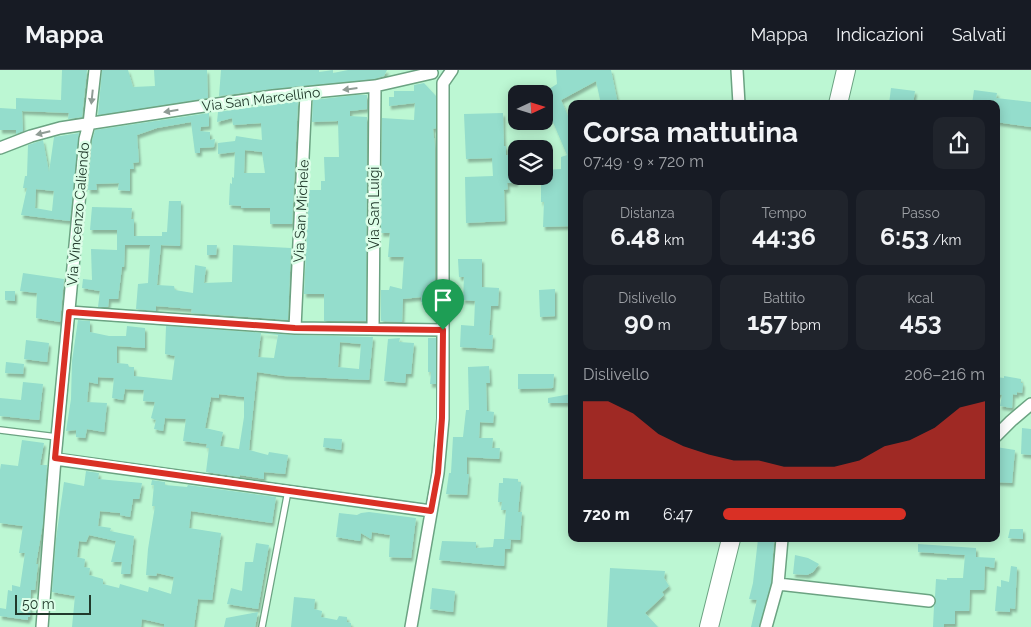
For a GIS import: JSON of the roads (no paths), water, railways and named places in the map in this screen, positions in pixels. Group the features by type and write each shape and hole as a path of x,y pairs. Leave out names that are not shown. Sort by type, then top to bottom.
{"main road":[{"path":"839,100 846,70"},
{"path":"709,627 730,542"}],"street":[{"name":"Via Vincenzo Caliendo","path":"42,627 55,458 85,138 89,124 95,70"},
{"path":"411,627 438,473 442,418 443,84 452,70"},
{"path":"737,70 739,100"},
{"name":"Via San Marcellino","path":"0,148 31,136 60,128 274,96 375,86 432,71"},
{"path":"432,71 443,84"},
{"name":"Via San Luigi","path":"373,329 375,86"},
{"name":"Via San Michele","path":"295,328 306,94"},
{"path":"69,312 295,328 443,330"},
{"path":"1000,432 1031,404"},
{"path":"55,458 431,511"},
{"path":"766,627 778,584 782,542"},
{"path":"778,584 929,601"}],"lane":[{"path":"0,430 57,437"},
{"path":"262,627 288,491"}]}
